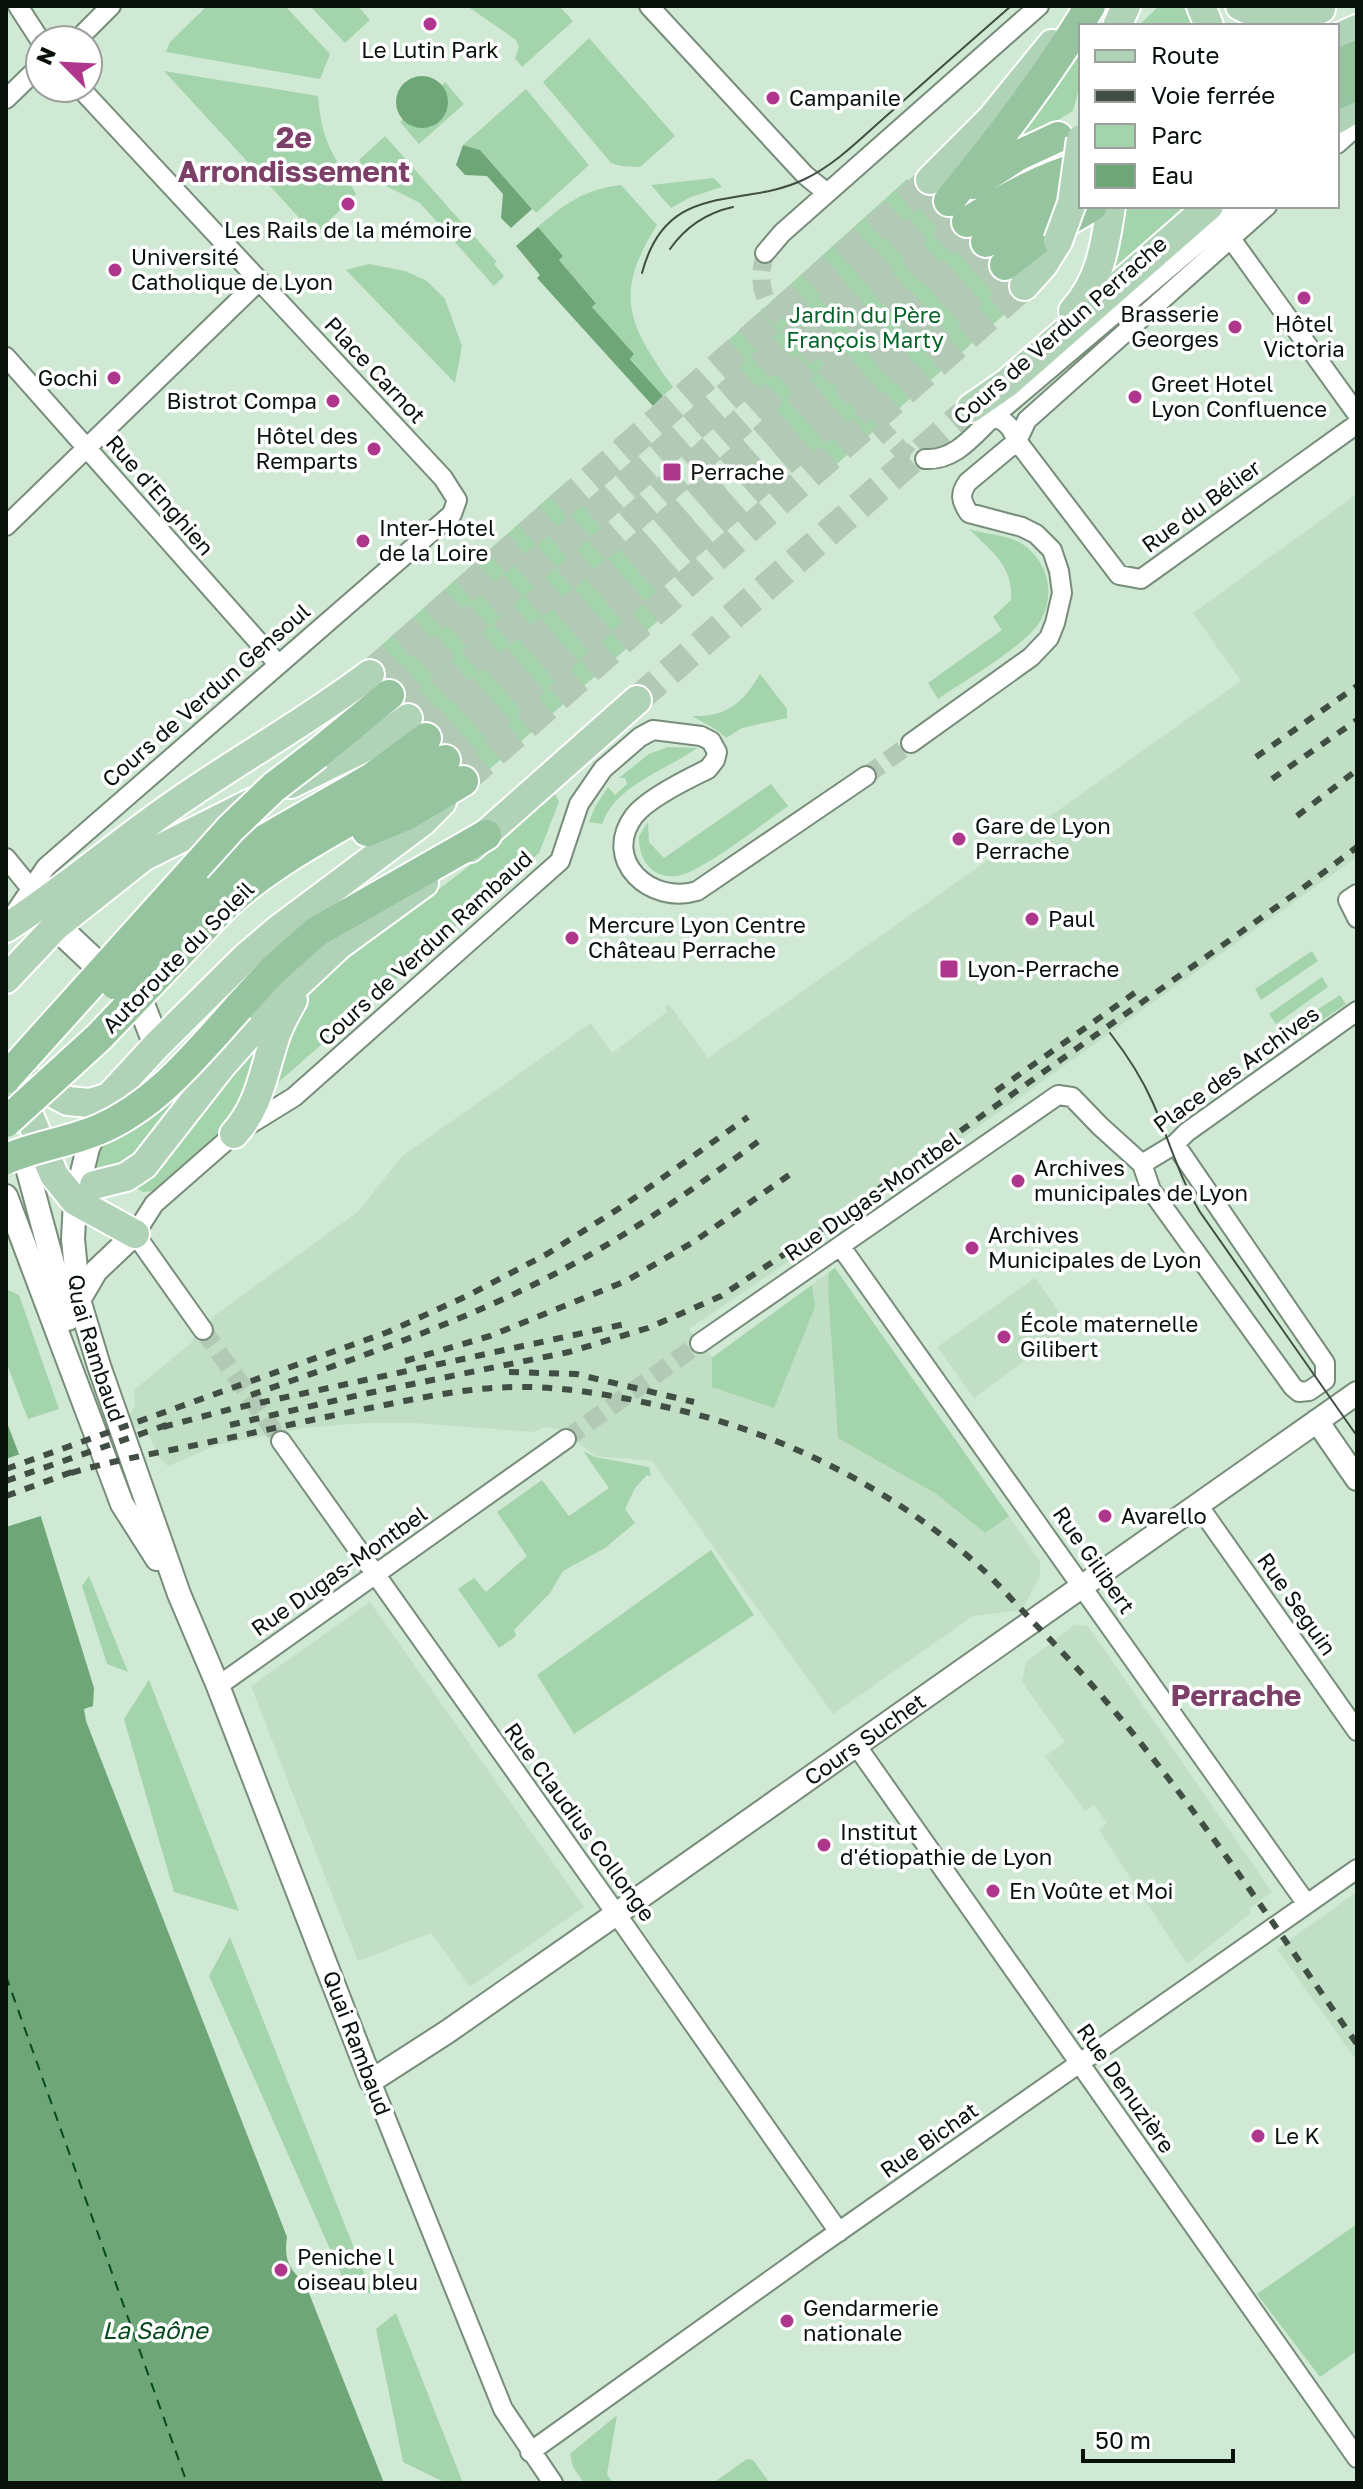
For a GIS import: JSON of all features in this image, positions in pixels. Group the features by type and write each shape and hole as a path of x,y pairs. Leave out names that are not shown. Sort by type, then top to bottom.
{"highway":[{"path":"1079,24 1090,6"},
{"path":"977,233 1001,137 1057,62 1079,25"},
{"path":"977,233 1017,156 1073,134"},
{"path":"977,233 1021,190 1079,168"},
{"path":"977,233 1029,210 1079,182"},
{"path":"977,233 1052,228 1104,208"},
{"path":"7,1075 231,828 274,787 317,754 417,728"},
{"name":"Autoroute du Soleil","path":"7,1075 103,997 212,900 264,872 406,815 417,728"},
{"name":"Autoroute du Soleil","path":"6,1122 99,1037 264,840 372,778 417,728"},
{"path":"17,1165 123,1117 177,1075 274,969 316,932 486,835"}],"main road":[{"path":"1073,134 1072,203 1058,241 1043,265 977,233 991,119 1082,6"},
{"path":"1240,6 1255,13 1276,16 1316,14"},
{"path":"1339,118 1357,107"},
{"path":"982,412 1086,296 1103,258 1104,208"},
{"path":"982,412 1007,383 1220,223"},
{"path":"84,1193 126,1177 144,1165 222,1065 275,1005 339,945 486,835 637,700"},
{"path":"6,979 44,907 173,805 327,707 417,728"},
{"path":"6,927 374,743 417,728"},
{"path":"7,1075 68,1101 90,1103 109,1097 157,1045 279,929 422,822 417,728"},
{"path":"44,907 142,1007 157,1045"},
{"path":"234,1134 246,1121 256,1101 280,1024 309,973"},
{"path":"7,1075 33,1120 54,1175 84,1193 135,1234"}],"street":[{"path":"18,6 30,24"},
{"path":"93,24 111,6"},
{"path":"649,6 805,175 827,193"},
{"path":"765,253 782,233 1039,6"},
{"path":"6,99 24,82"},
{"name":"Place Carnot","path":"95,104 443,478 457,500 452,514"},
{"path":"1339,130 1357,116"},
{"path":"1339,142 1357,126"},
{"name":"Cours de Verdun Perrache","path":"911,743 1031,657 1049,638 1062,593 1052,550 1036,534 1022,527 969,513 962,503 962,490 1017,441 1027,420 1220,223 1239,208"},
{"name":"Cours de Verdun Perrache","path":"1220,223 1261,208"},
{"path":"1220,223 1357,414"},
{"path":"6,526 259,281"},
{"name":"Rue d'Enghien","path":"6,357 278,664"},
{"name":"Cours de Verdun Perrache","path":"925,459 947,457 958,450 982,412"},
{"name":"Rue du Bélier","path":"982,412 1005,421 1011,428 1017,441 1119,575 1141,579 1357,424"},
{"path":"958,450 964,471 978,474"},
{"name":"Cours de Verdun Gensoul","path":"6,927 44,907 46,867 53,860 452,514"},
{"name":"Cours de Verdun Rambaud","path":"135,1234 154,1204 234,1134 294,1097 560,861 579,804 603,769 640,737 653,730 701,736 711,741 717,752 708,769 646,805 634,816 627,831 625,848 635,877 650,889 669,895 683,896 697,891 866,776"},
{"path":"6,858 44,907"},
{"path":"1352,897 1357,918"},
{"name":"Place des Archives","path":"1142,1164 1175,1144 1187,1132 1357,1011"},
{"name":"Rue Dugas-Montbel","path":"700,1343 1058,1095 1072,1097 1142,1164"},
{"name":"Quai Rambaud","path":"109,1097 88,1148 84,1193 73,1239 79,1300 99,1366 179,1594 503,2409 553,2483"},
{"path":"1142,1164 1151,1190 1285,1376 1299,1392 1309,1391 1325,1380 1325,1363 1175,1144"},
{"name":"Quai Rambaud","path":"17,1165 62,1292 92,1426"},
{"name":"Quai Rambaud","path":"6,1196 122,1504 179,1594"},
{"path":"79,1300 96,1271 135,1234 203,1330"},
{"name":"Rue Gilibert","path":"841,1247 1306,1903"},
{"name":"Cours Suchet","path":"371,2081 437,2038 1317,1421 1355,1399"},
{"path":"1317,1421 1357,1479"},
{"name":"Rue Dugas-Montbel","path":"218,1686 566,1439"},
{"name":"Rue Claudius Collonge","path":"281,1441 839,2232"},
{"name":"Rue Seguin","path":"1198,1505 1357,1731"},
{"name":"Rue Denuzière","path":"856,1745 1357,2458"},
{"name":"Rue Bichat","path":"530,2452 1357,1869"}],"shaded area":[{"path":"1357,494 1357,857 811,1246 689,1329 712,1357 835,1268 1040,1561 1040,1576 1022,1610 973,1616 833,1714 652,1461 595,1456 562,1430 545,1427 533,1432 416,1423 364,1423 303,1428 217,1445 168,1466 159,1457 146,1429 123,1426 135,1406 134,1390 189,1345 215,1315 359,1211 401,1157 591,1023 612,1053 667,1012 665,1007 669,1004 708,1058 1241,681 1193,613"},
{"name":"École maternelle Gilibert","path":"1035,1278 1070,1327 974,1398 937,1347"},
{"path":"370,1602 584,1907 470,1987 431,1933 358,1961 251,1686"},
{"path":"1074,1625 1088,1626 1272,1892 1249,1909 1251,1913 1187,1964 1099,1830 1107,1823 1094,1805 1085,1811 1045,1756 1065,1742 1022,1682 1026,1662"},
{"path":"1357,1892 1357,2061 1277,1949"}],"green space":[{"path":"207,6 285,6 330,54 320,79 166,52 170,42"},
{"path":"310,6 358,6 370,20 345,43"},
{"path":"467,6 559,6 573,21 522,67 515,58 519,47 516,40"},
{"path":"1159,6 1173,6 1187,10 1197,24 1140,24"},
{"path":"589,38 675,136 640,167 611,163 543,82"},
{"path":"1079,47 1079,88 1073,111 1006,151"},
{"path":"164,71 318,96 326,138 356,194 315,235"},
{"path":"445,82 464,104 419,144 400,122 403,119 411,126 431,127 447,103 442,85"},
{"path":"526,89 589,165 536,213 480,150 463,145"},
{"path":"385,136 497,262 494,264 504,276 494,286 420,203 370,178 359,160"},
{"path":"714,178 722,187 691,197 671,208 651,185"},
{"name":"Jardin du Père François Marty","path":"907,179 1017,303 818,481 795,456 801,450 714,353"},
{"path":"621,185 657,225 643,249 631,290 637,327 645,345 673,387 663,396 630,358 634,354 592,307 596,302 559,260 563,256 538,227 576,199 596,190"},
{"path":"1123,208 1188,208 1107,286"},
{"path":"369,264 405,271 427,281 445,299 462,346 455,383 346,270"},
{"path":"567,481 676,605 476,781 367,658"},
{"path":"969,529 1011,539 1027,548 1045,573 1048,600 1041,620 1022,641 938,699 928,683 1002,630 993,617 1011,600 1005,568"},
{"path":"760,674 787,709 787,718 742,728 726,738 692,716 715,714 733,706"},
{"path":"668,747 697,748 630,788 609,810 602,824 589,822 608,787 615,795 627,784 625,778 619,778 649,754"},
{"path":"771,784 788,806 700,866 687,873 667,876 653,870 644,859 639,836 648,822 649,842 664,858"},
{"path":"555,794 559,802 539,853 272,1088 296,1008 308,989 498,844"},
{"path":"1312,951 1318,961 1261,1000 1255,989"},
{"path":"1322,977 1328,987 1276,1024 1269,1014"},
{"path":"1340,995 1346,1004 1289,1043 1283,1032"},
{"path":"256,1042 257,1062 234,1126 154,1191 143,1192 132,1186"},
{"path":"194,1078 133,1160 96,1172 101,1146 157,1113"},
{"path":"835,1268 1009,1516 985,1533 935,1493 838,1438 828,1287 829,1272"},
{"path":"812,1285 815,1307 774,1408 712,1387 712,1358"},
{"path":"6,1289 19,1295 59,1409 28,1419 6,1362"},
{"path":"583,1451 595,1457 649,1467 651,1476 647,1475 635,1488 625,1509 635,1523 605,1548 563,1571 550,1593 514,1630 516,1636 499,1648 458,1589 474,1578 486,1592 527,1556 497,1512 542,1480 569,1516 609,1488"},
{"path":"711,1550 754,1615 574,1734 537,1675"},
{"path":"89,1576 128,1672 107,1664 82,1586"},
{"path":"149,1680 239,1911 174,1892 124,1719"},
{"path":"230,1937 372,2293 349,2292 209,1976"},
{"path":"1357,2224 1357,2351 1320,2377 1257,2294"},
{"path":"396,2313 463,2483 446,2483 403,2462 376,2329"},
{"path":"617,2415 607,2474 613,2483 584,2483 573,2467 570,2454"},
{"path":"747,2459 753,2460 770,2483 713,2483"}],"water":[{"path":"422,76 440,84 448,102 440,120 422,128 404,120 396,102 404,84"},
{"path":"463,145 480,150 532,209 511,228 501,218 503,194 487,176 465,175 456,165"},
{"path":"538,227 563,256 559,260 596,303 592,307 634,354 630,359 663,396 653,406 537,278 540,275 516,246"},
{"name":"La Saône","path":"6,1420 33,1491 94,1688 93,1706 84,1709 86,1721 287,2237 288,2263 305,2283 384,2483 6,2483"}],"pier":[{"path":"23,1453 44,1515 6,1527 6,1459"}],"ferry route":[{"path":"6,1976 187,2483"}],"tunnel":[{"path":"370,674 930,180"},
{"path":"389,695 949,201"},
{"path":"408,718 967,222"},
{"path":"426,738 986,242"},
{"path":"765,253 761,280 769,306 900,449 910,456 925,459"},
{"path":"445,760 1005,265"},
{"path":"463,781 1024,286"},
{"path":"637,700 971,408"},
{"path":"866,776 911,743"},
{"path":"203,1330 281,1441"},
{"path":"566,1439 700,1343"}],"tram line":[{"path":"642,273 654,243 669,223 688,210 709,202 781,188 829,165 1011,6"},
{"path":"670,249 697,222 733,207"},
{"path":"1110,1033 1149,1094 1180,1172 1200,1212 1357,1436"}],"railway":[{"path":"1256,757 1357,686"},
{"path":"1272,779 1357,720"},
{"path":"1297,816 1357,770"},
{"path":"230,1425 569,1352 648,1328 721,1296 815,1234 1357,847"},
{"path":"996,1091 1143,987"},
{"path":"6,1469 388,1332 469,1295 547,1254 623,1206 748,1117"},
{"path":"251,1395 458,1319 538,1282 649,1219 763,1138"},
{"path":"405,1361 490,1336 626,1281 695,1241 789,1175"},
{"path":"163,1427 231,1409 625,1324"},
{"path":"509,1372 576,1374 694,1402"},
{"path":"71,1473 413,1399 513,1387 606,1395 702,1416 821,1461 895,1502 963,1552 1001,1587 1081,1673 1205,1827 1357,2044"},
{"path":"6,1481 172,1423"},
{"path":"6,1496 80,1469"}],"place":[{"name":"Le Lutin Park","path":"430,24"},
{"name":"Campanile","path":"773,98"},
{"name":"Les Rails de la mémoire","path":"348,204"},
{"name":"Université Catholique de Lyon","path":"115,270"},
{"name":"Hôtel Victoria","path":"1304,298"},
{"name":"Brasserie Georges","path":"1235,327"},
{"name":"Gochi","path":"114,378"},
{"name":"Greet Hotel Lyon Confluence","path":"1135,397"},
{"name":"Bistrot Compa","path":"333,401"},
{"name":"Hôtel des Remparts","path":"374,449"},
{"name":"Perrache","path":"672,472"},
{"name":"Inter-Hotel de la Loire","path":"363,541"},
{"name":"Gare de Lyon Perrache","path":"959,839"},
{"name":"Paul","path":"1032,919"},
{"name":"Mercure Lyon Centre Château Perrache","path":"572,938"},
{"name":"Lyon-Perrache","path":"949,969"},
{"name":"Archives municipales de Lyon","path":"1018,1181"},
{"name":"Archives Municipales de Lyon","path":"972,1248"},
{"name":"École maternelle Gilibert","path":"1004,1337"},
{"name":"Avarello","path":"1105,1516"},
{"name":"Institut d'étiopathie de Lyon","path":"824,1845"},
{"name":"En Voûte et Moi","path":"993,1891"},
{"name":"Le K","path":"1258,2136"},
{"name":"Peniche l oiseau bleu","path":"281,2270"},
{"name":"Gendarmerie nationale","path":"787,2321"}],"district":[{"name":"2e Arrondissement","path":"294,155"},
{"name":"Perrache","path":"1236,1696"}]}
